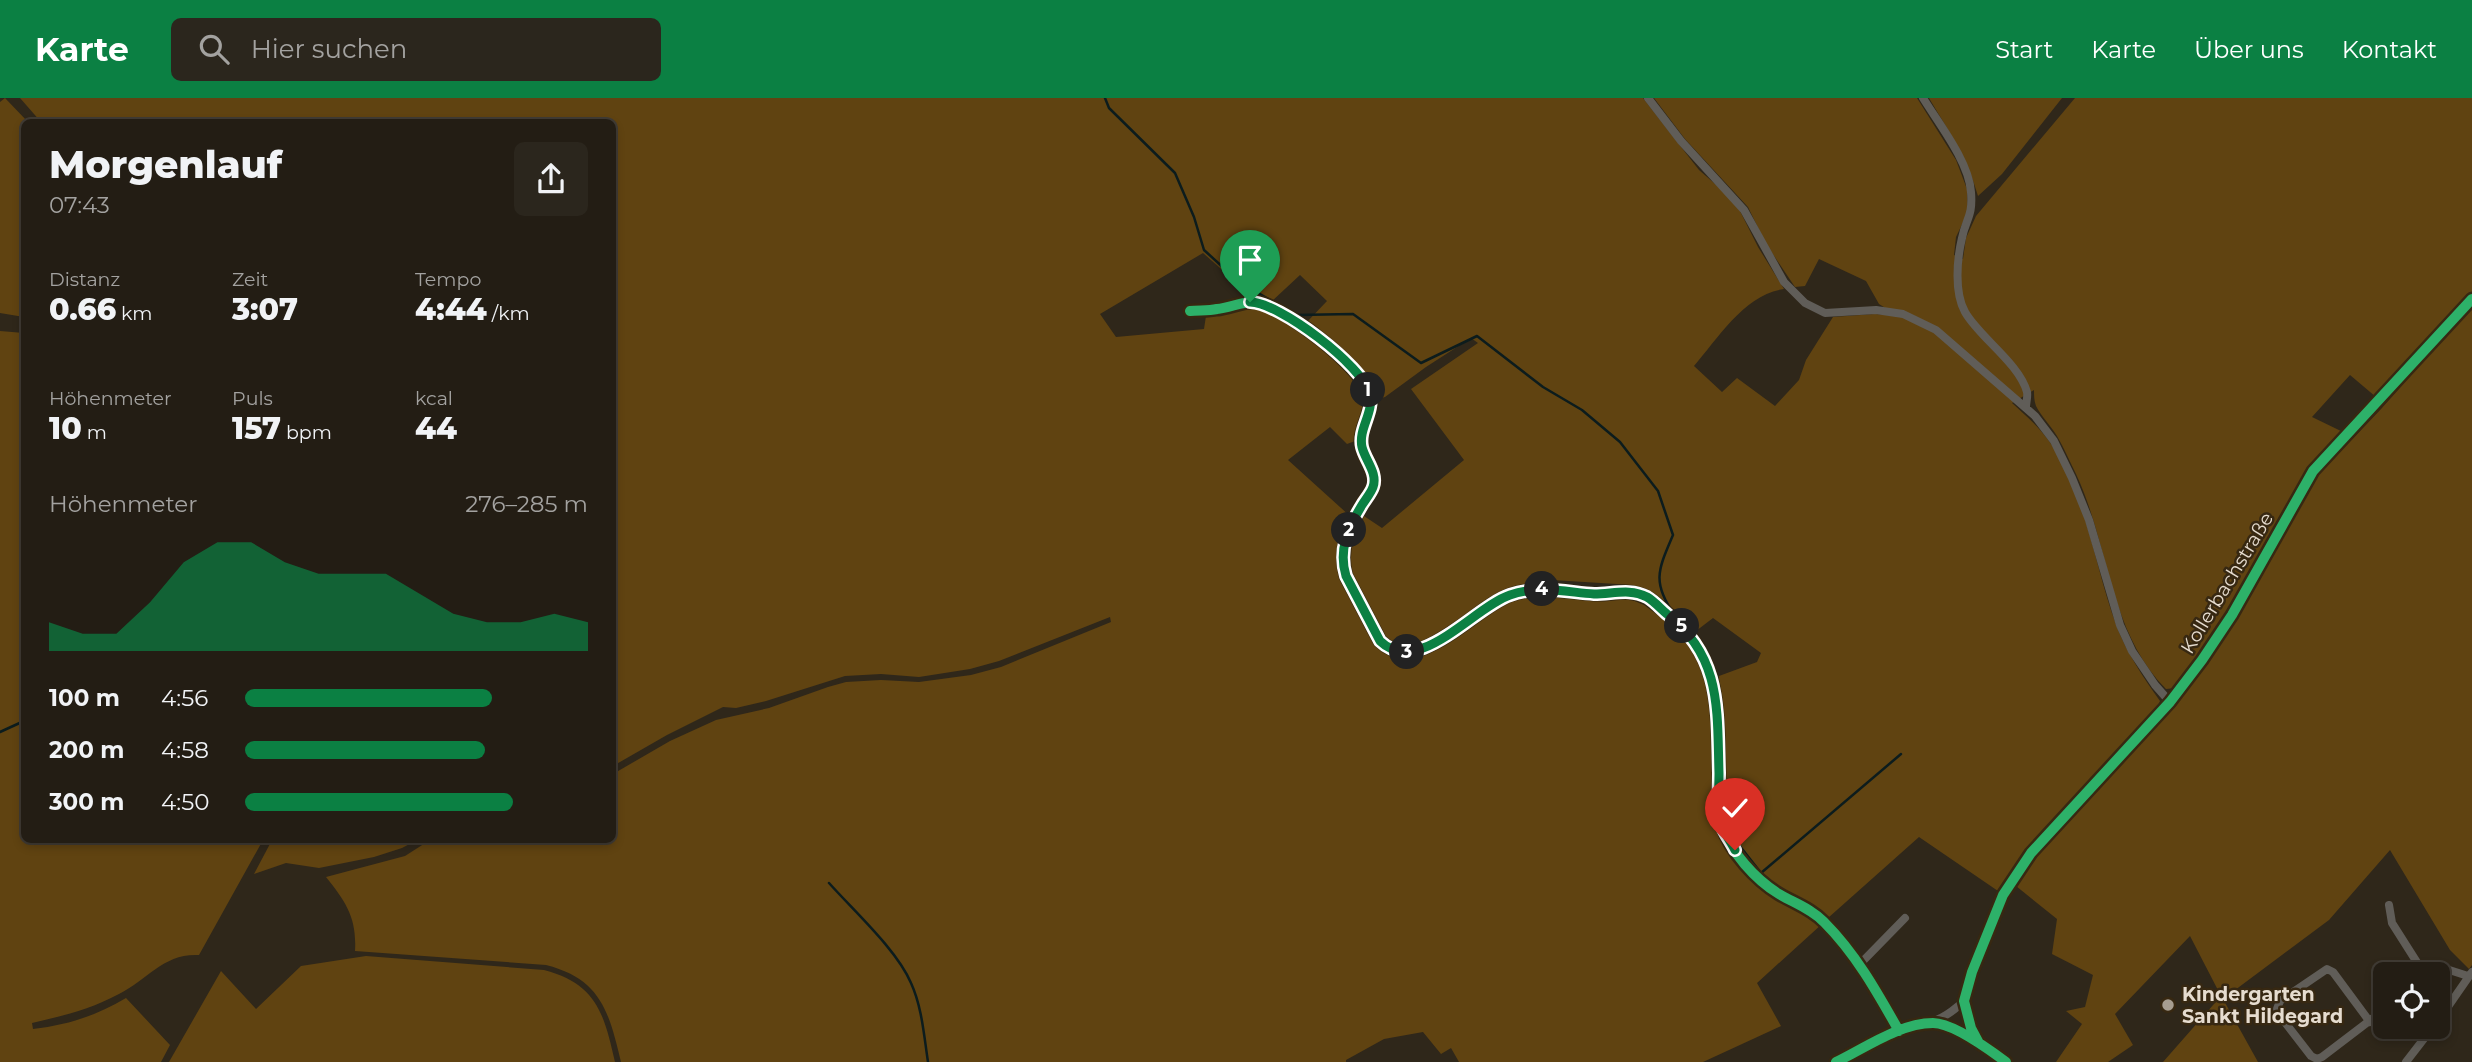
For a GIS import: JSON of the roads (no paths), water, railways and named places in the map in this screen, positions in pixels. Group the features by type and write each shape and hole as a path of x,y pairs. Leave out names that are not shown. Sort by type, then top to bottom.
{"street":[{"path":"1648,98 1681,141 1731,194 1752,224 1784,282 1805,303 1825,313 1876,310 1903,314 1936,330 2026,407 2054,441 2072,478 2089,520 2120,625 2132,650 2170,702"},
{"path":"1923,98 1959,158 1971,188 1972,212 1962,236 1958,265 1959,292 1964,312 2015,372 2027,393 2026,407"},
{"name":"Kollerbachstraße","path":"1964,1001 1993,916 2003,895 2031,853 2170,702 2232,615 2313,471 2472,299"},
{"path":"1190,311 1250,302 1271,306 1324,342 1360,375 1366,384 1370,395 1370,409 1361,444 1374,475 1374,486 1345,537 1343,565 1346,576 1380,641 1388,648 1406,652 1420,649 1436,642 1508,595 1531,589 1597,594 1630,592 1647,598 1684,629 1702,653 1713,679 1717,706 1722,826 1735,850 1752,872 1776,892 1824,921 1860,964 1899,1031"},
{"path":"2389,905 2392,923 2418,962"},
{"path":"1860,964 1905,918"},
{"path":"2370,1021 2328,969 2280,1001 2277,1009 2311,1056 2317,1059 2370,1021 2373,1019"},
{"path":"2450,969 2470,974 2450,1005"},
{"path":"1836,1062 1899,1031 1935,1023 1964,1001 1971,1028 1979,1043"},
{"path":"1935,1023 1979,1043 2006,1062"},
{"path":"2406,1062 2424,1039"}],"waterway":[{"path":"1105,98 1109,108 1175,173 1194,217 1204,250 1238,281 1295,315 1353,314 1421,363 1477,336 1543,387 1582,410 1620,442 1658,491 1673,535 1661,566 1660,584 1674,614"},
{"path":"1546,584 1583,588 1621,587 1643,591 1658,600"},
{"path":"1701,645 1707,654"},
{"path":"1721,707 1728,823 1739,845 1761,873 1901,754"},
{"path":"0,732 21,722"},
{"path":"829,883 874,931 904,970 918,1002 928,1062"}],"place":[{"name":"Kindergarten Sankt Hildegard","path":"2168,1005"}]}
